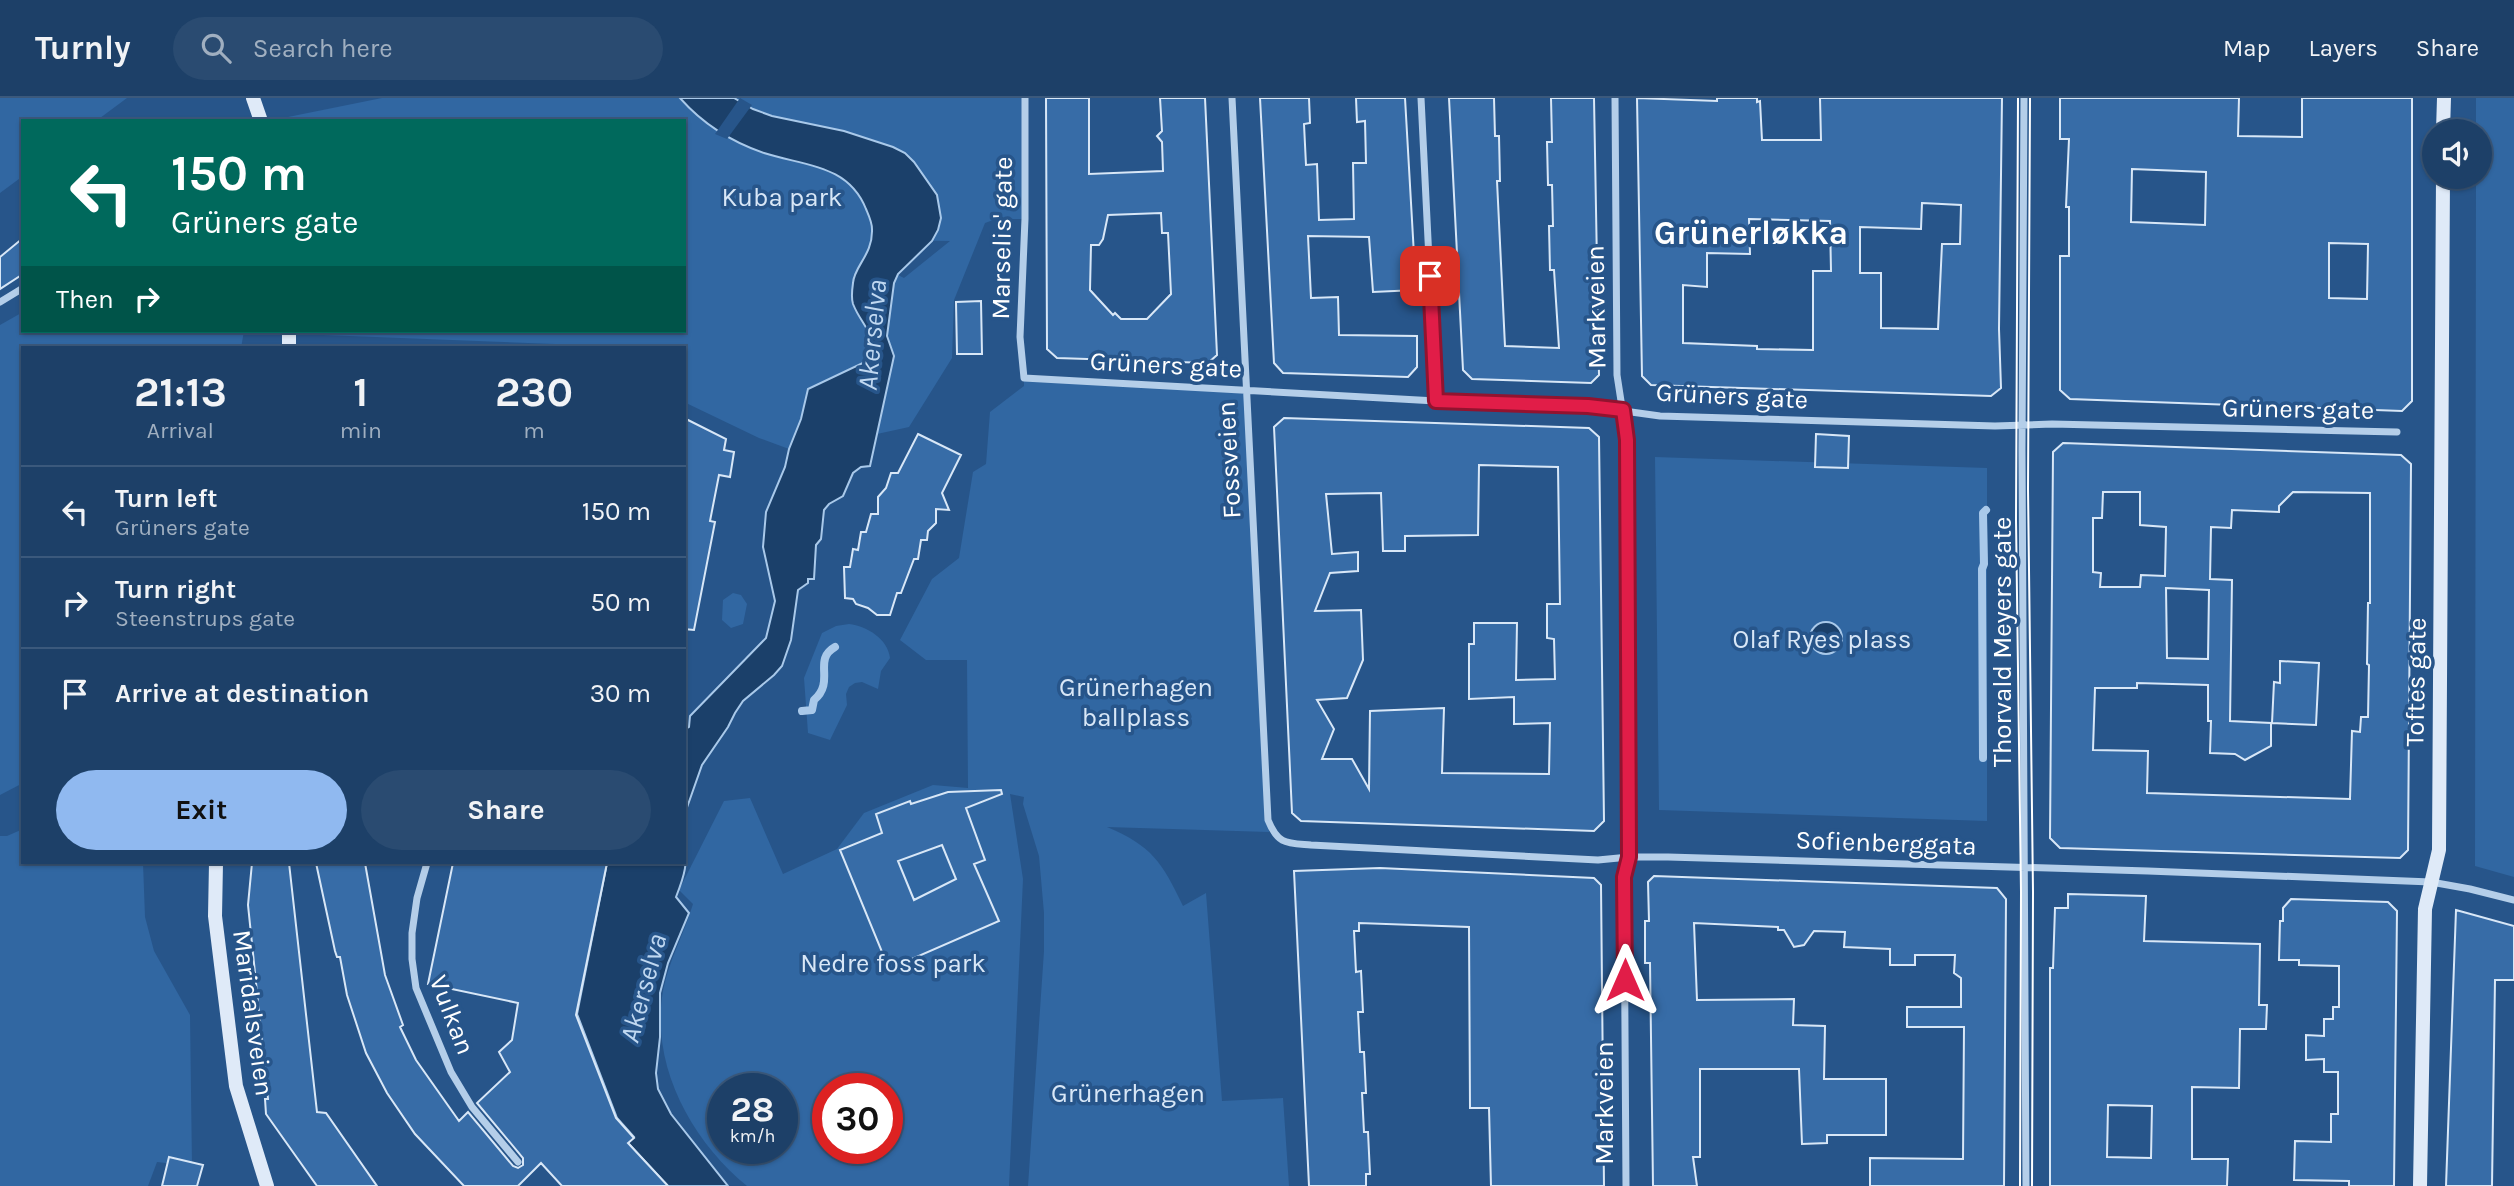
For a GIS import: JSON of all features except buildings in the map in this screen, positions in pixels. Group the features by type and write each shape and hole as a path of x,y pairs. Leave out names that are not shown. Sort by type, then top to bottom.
{"main road":[{"path":"249,119 250,98"},
{"path":"250,98 260,119"},
{"path":"2443,119 2444,98"},
{"name":"Toftes gate","path":"2420,1186 2425,922 2439,850 2443,189"},
{"name":"Maridalsveien","path":"216,864 215,916 236,1086 267,1186"},
{"name":"Maridalsveien","path":"262,1166 275,1186"}],"street":[{"name":"Marselis' gate","path":"1024,378 1020,337 1025,219 1025,98"},
{"name":"Fossveien","path":"1232,98 1268,820"},
{"path":"1421,98 1436,401"},
{"name":"Markveien","path":"1615,98 1617,375 1627,440 1629,857 1624,877 1626,1186"},
{"name":"Thorvald Meyers gate","path":"2024,98 2026,1186"},
{"path":"0,302 21,289"},
{"name":"Grüners gate","path":"1024,378 1436,401 1588,406 1660,416 2397,432"},
{"name":"Sofienberggata","path":"1268,820 1275,836 1286,843 1598,860 1629,857 2026,867 2431,882 2514,900"},
{"name":"Vulkan","path":"427,864 417,898 412,933 416,988 451,1072 472,1107 518,1162"}],"green space":[{"path":"0,98 127,98 99,119 21,119 21,177 0,193"},
{"name":"Kuba park","path":"382,98 1025,98 1025,219 996,219 985,223 954,300 952,358 909,427 877,434 890,371 890,346 887,336 894,283 898,275 904,278 950,241 871,240 867,257 853,276 862,319 870,329 871,349 865,362 808,389 801,419 789,449 759,438 686,403 686,346 557,346 323,335 686,333 686,119 288,117"},
{"path":"2476,98 2514,98 2514,877 2475,866 2476,189 2492,189 2492,119 2476,119"},
{"path":"21,313 21,333 244,333 241,346 21,346 21,784 0,795 0,325"},
{"path":"1024,378 1247,391 1269,832 1107,827 1135,841 1154,857 1169,878 1183,906 1206,893 1222,1101 1283,1098 1289,1186 1028,1186 1044,951 1044,913 1039,856 1023,804 1024,797 1010,794 1023,879 1009,1186 747,1186 724,1164 798,1164 798,1073 707,1073 707,1146 679,1099 663,1046 663,991 693,904 679,890 724,801 750,798 783,874 837,849 864,813 933,785 968,788 967,660 926,660 900,640 932,579 959,558 973,472 986,464 990,412 1024,386"},
{"name":"Olaf Ryes plass","path":"1655,457 1987,468 1987,821 1659,810"},
{"path":"733,593 741,595 747,604 743,624 731,628 722,620 723,600"},
{"path":"849,624 863,627 881,639 890,658 881,671 878,689 862,682 849,687 846,694 847,705 830,740 808,733 804,678 822,633 836,626"},
{"path":"21,830 21,864 143,864 145,917 154,951 190,1015 192,1166 157,1162 148,1186 0,1186 0,836"}],"water":[{"name":"Akerselva","path":"680,98 734,98 772,116 844,131 893,147 914,162 937,195 941,218 932,241 898,274 894,283 887,336 894,356 870,466 861,467 853,473 843,496 824,510 821,539 816,545 814,579 808,579 808,583 798,590 791,640 782,666 743,701 735,713 702,765 686,810 686,729 689,727 690,716 766,638 775,601 763,547 766,512 785,467 808,389 865,362 869,352 870,337 853,304 852,294 854,277 872,238 869,217 858,194 848,183 823,169 764,153 740,143 718,131"},
{"path":"1826,622 1838,626 1842,638 1838,650 1826,654 1814,650 1810,638 1814,626"},
{"name":"Akerselva","path":"607,864 685,864 676,897 689,913 668,963 660,993 660,1037 656,1073 658,1089 671,1114 707,1159 707,1164 711,1164 728,1186 668,1186 628,1143 634,1137 617,1118 577,1014"}],"pier":[{"path":"740,98 752,105 727,139 715,134"}],"waterway":[{"path":"1983,758 1982,569 1983,513 1986,510"},
{"path":"802,711 812,710 814,700 823,686 825,658 835,647"}],"tram line":[{"path":"2018,98 2016,520 2021,892 2020,1186"},
{"path":"2030,98 2028,489 2033,892 2032,1186"}],"district":[{"name":"Grünerløkka","path":"1751,233"}],"route":[{"path":"1430,276 1436,401 1588,406 1623,410 1627,440 1629,857 1624,877 1625,980"}],"park label":[{"name":"Grünerhagen ballplass","path":"1136,702"},
{"name":"Nedre foss park","path":"893,963"},
{"name":"Grünerhagen","path":"1128,1093"}]}
